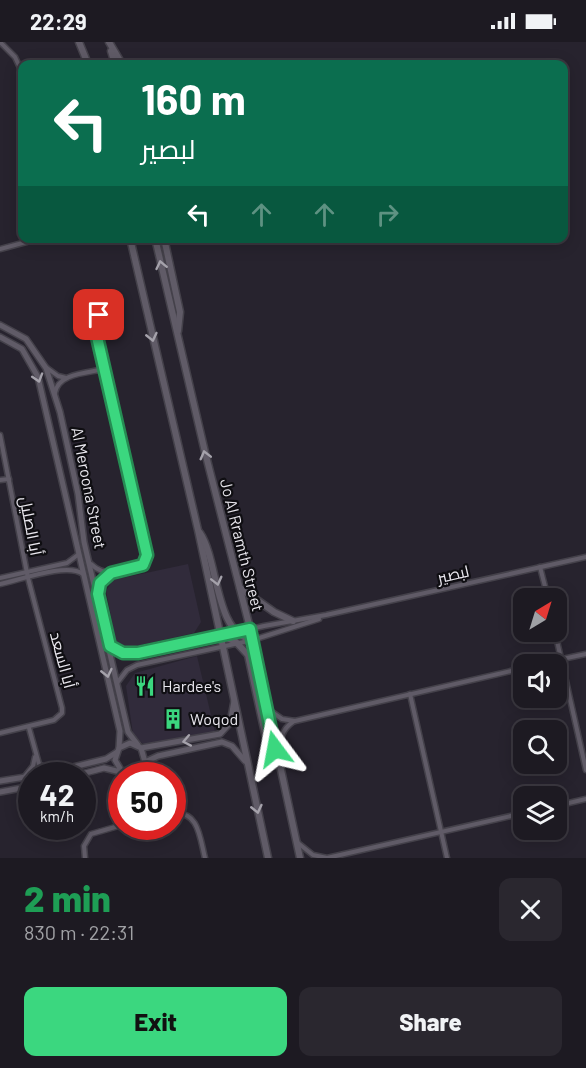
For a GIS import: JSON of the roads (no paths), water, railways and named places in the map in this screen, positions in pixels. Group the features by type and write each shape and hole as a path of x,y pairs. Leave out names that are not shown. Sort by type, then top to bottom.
{"main road":[{"path":"80,42 87,60"},
{"path":"108,42 114,60"},
{"path":"108,42 119,60"},
{"path":"131,243 198,530 267,857"},
{"name":"Jo Al Rramth Street","path":"156,243 253,640 265,705 300,858"},
{"path":"165,243 180,312 177,335"},
{"path":"198,530 208,546 227,621 245,639 253,640"},
{"path":"240,588 274,612 293,621"},
{"path":"220,635 236,642 248,655 269,752 280,771"}],"street":[{"path":"0,42 15,57 18,63"},
{"path":"0,249 22,243"},
{"path":"91,564 102,573 111,573 143,565 147,555 95,328 86,323 88,315 92,313 97,314 101,319 99,326 95,328"},
{"name":"Al Meroona Street","path":"0,325 26,339 46,368 78,494 84,542 98,594 128,732 139,747"},
{"name":"Al Meroona Street","path":"0,337 22,349 36,371 121,734 118,750"},
{"path":"46,368 58,376 67,378"},
{"path":"55,398 57,386 67,378 104,369"},
{"name":"أبا الصليل","path":"0,435 28,578"},
{"name":"أبا الصليل","path":"0,480 9,478"},
{"path":"0,578 67,563 79,554"},
{"name":"لبصير","path":"110,646 123,653 138,653 326,615 586,557"},
{"path":"540,567 545,588"},
{"path":"0,584 67,569 77,570 84,575"},
{"path":"98,594 100,583 111,573"},
{"name":"أبا السعد","path":"0,733 29,728 54,720 62,712 28,578"},
{"name":"لبصير","path":"117,683 127,670 137,664 253,640 326,615"},
{"path":"567,659 586,654"},
{"path":"280,771 282,760 279,740 284,730 295,721 513,671"},
{"path":"567,686 586,770"},
{"path":"410,694 447,858"},
{"path":"94,762 106,759 130,743 139,747 220,734 230,723 234,699"},
{"path":"265,705 279,717 295,721"},
{"path":"29,728 35,756 34,762"},
{"path":"139,747 145,762 158,756 222,742 236,748 245,761"},
{"path":"116,762 118,750"},
{"path":"35,756 40,762"},
{"path":"0,781 18,779"},
{"path":"0,792 18,789"},
{"path":"567,803 586,799"},
{"path":"186,815 195,822 205,858"},
{"path":"296,840 313,855 327,858 513,816"},
{"path":"85,858 84,846 91,834 108,829"}],"place":[{"name":"Hardee's","path":"145,686"},
{"name":"Woqod","path":"173,719"}]}
